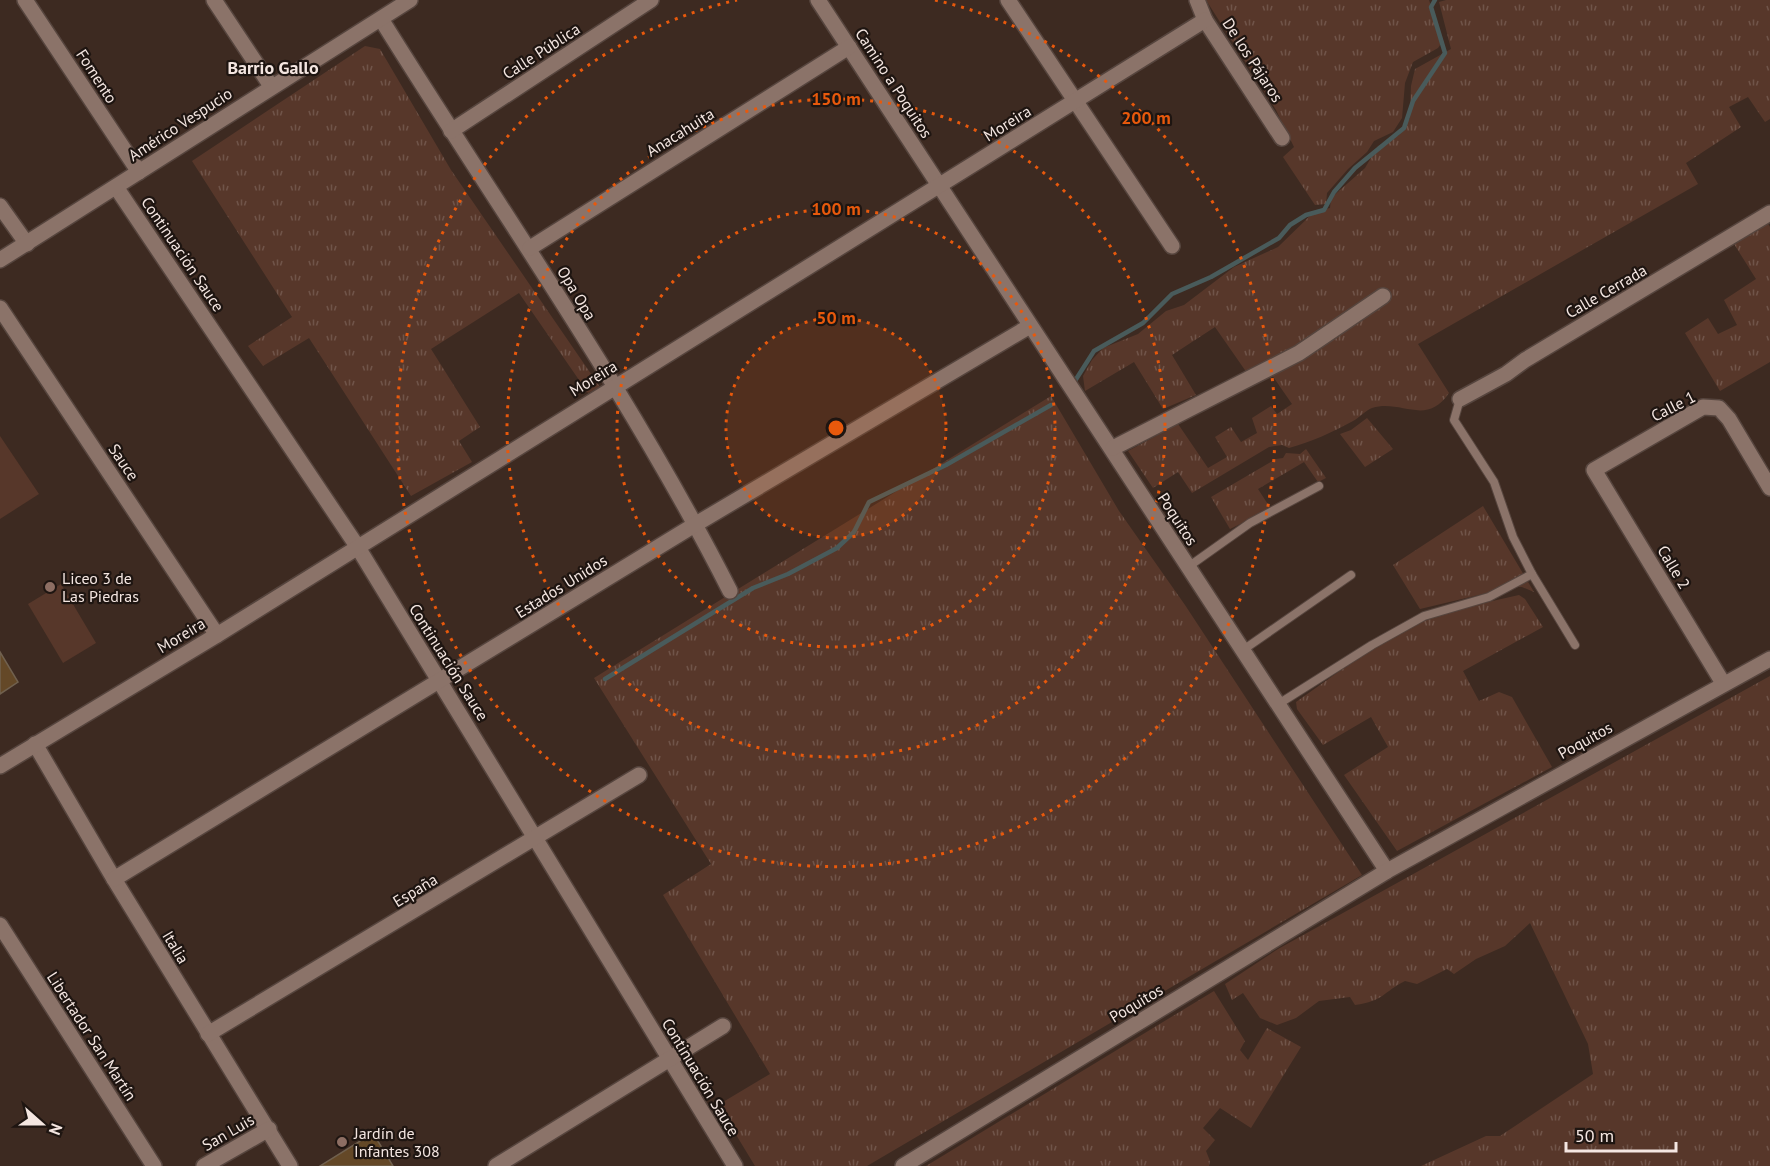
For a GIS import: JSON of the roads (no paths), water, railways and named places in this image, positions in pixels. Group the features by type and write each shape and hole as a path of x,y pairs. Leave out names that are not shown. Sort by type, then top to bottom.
{"street":[{"name":"Fomento","path":"25,0 139,172"},
{"path":"214,0 271,86"},
{"name":"Américo Vespucio","path":"0,260 271,86 381,20 408,0"},
{"name":"Calle Pública","path":"451,131 651,0"},
{"name":"Camino a Poquitos","path":"818,0 940,186"},
{"path":"1008,0 1172,246"},
{"name":"De los Pájaros","path":"1197,0 1205,20 1282,138"},
{"name":"Opa Opa","path":"381,20 451,131 530,248 696,524 730,591"},
{"name":"Moreira","path":"0,766 217,635 1205,20"},
{"name":"Anacahuita","path":"530,248 849,46"},
{"name":"Poquitos","path":"940,186 1030,326 1113,448 1188,567 1280,703 1387,871"},
{"name":"Continuación Sauce","path":"116,187 357,546 735,1166"},
{"path":"0,206 27,244"},
{"name":"Calle Cerrada","path":"1460,399 1506,374 1525,360 1770,213"},
{"path":"1113,448 1299,353 1383,296"},
{"name":"Sauce","path":"0,308 217,635"},
{"name":"Estados Unidos","path":"114,879 696,524 1030,326"},
{"name":"Calle 1","path":"1594,470 1703,407 1719,408 1729,419 1770,488"},
{"name":"Calle 2","path":"1594,470 1723,683"},
{"name":"Poquitos","path":"903,1166 1387,871 1770,659"},
{"name":"Italia","path":"35,744 114,879 290,1166"},
{"name":"España","path":"208,1034 536,839 639,775"},
{"name":"Libertador San Martín","path":"0,925 154,1166"},
{"path":"496,1166 723,1026"},
{"name":"San Luis","path":"204,1166 269,1129"}],"lane":[{"path":"1460,399 1454,420 1494,482 1513,537 1532,574 1575,645"},
{"path":"1188,567 1250,523 1319,486"},
{"path":"1280,703 1372,645 1424,616 1490,597 1532,574"},
{"path":"1243,650 1351,575"}],"waterway":[{"path":"1073,384 1094,351 1143,323 1172,294 1211,277 1279,238 1290,225 1306,215 1324,210 1334,192 1355,168 1404,128 1413,101 1445,53 1431,7 1435,0"},
{"path":"605,679 753,588 788,574 837,548 854,532 869,502 946,465 1051,405"}],"place":[{"name":"Liceo 3 de Las Piedras","path":"50,587"},
{"name":"Jardín de Infantes 308","path":"342,1142"}],"district":[{"name":"Barrio Gallo","path":"273,67"}]}
